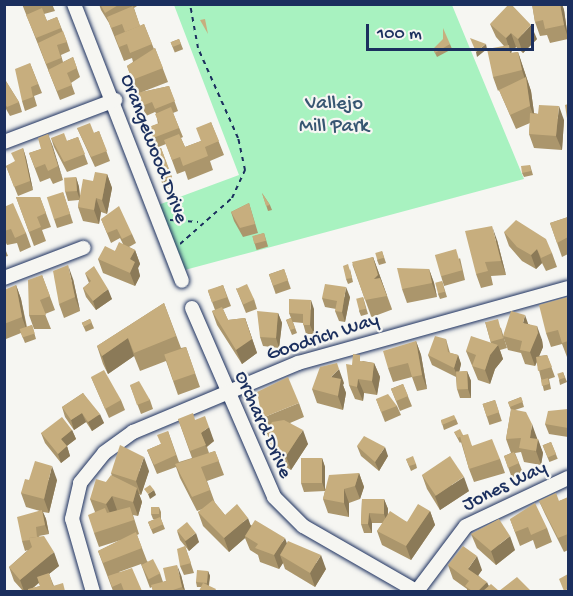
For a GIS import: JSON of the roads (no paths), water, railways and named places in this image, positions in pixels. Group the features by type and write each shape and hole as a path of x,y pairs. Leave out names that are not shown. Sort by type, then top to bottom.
{"street":[{"name":"Orangewood Drive","path":"75,4 115,100 182,281"},
{"path":"4,142 115,100"},
{"path":"4,278 83,248"},
{"name":"Goodrich Way","path":"93,591 72,519 80,483 104,453 133,432 226,396 298,363 568,288"},
{"name":"Orchard Drive","path":"192,308 262,480 287,513 417,591"},
{"name":"Jones Way","path":"417,591 466,526 568,478"}],"park label":[{"name":"Vallejo Mill Park","path":"334,116"}]}
